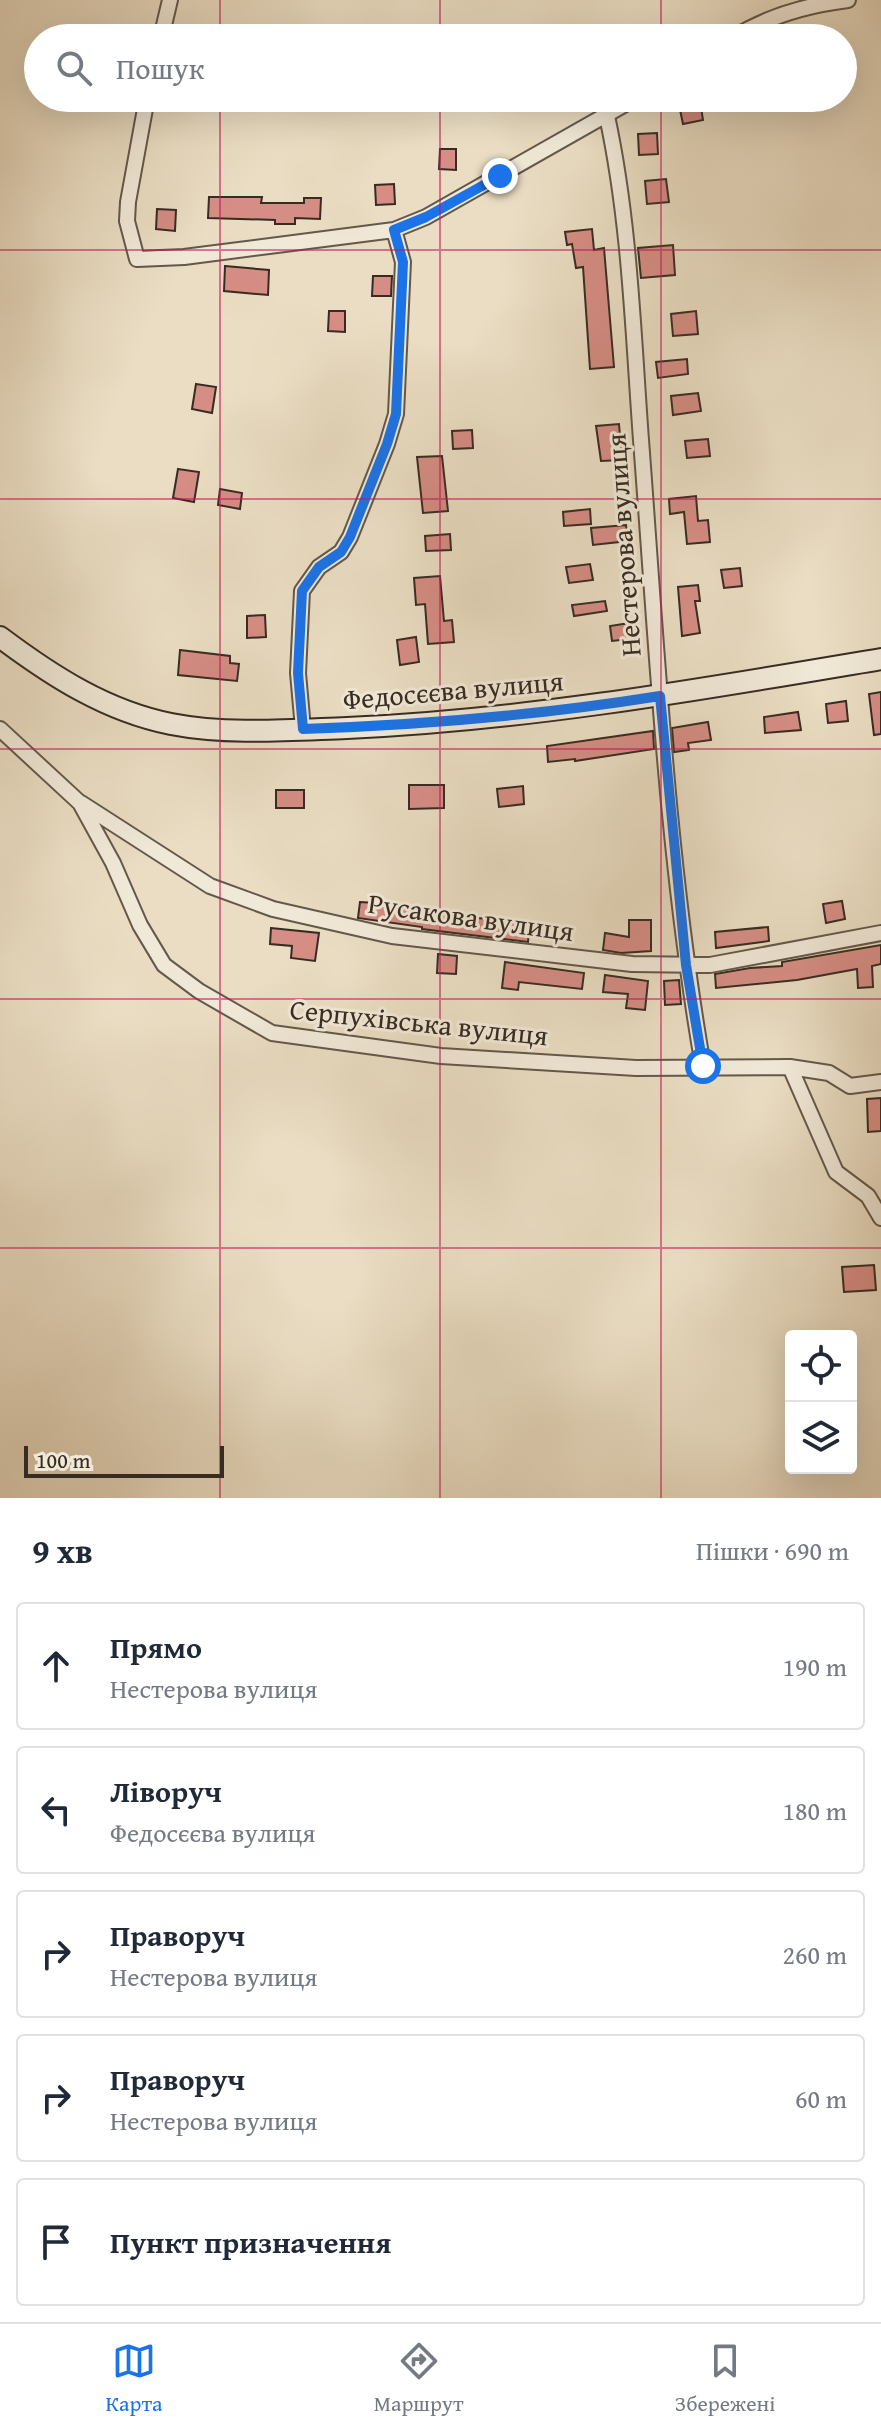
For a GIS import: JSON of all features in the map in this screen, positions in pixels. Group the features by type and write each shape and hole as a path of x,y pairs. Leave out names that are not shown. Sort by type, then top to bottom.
{"main road":[{"name":"Федосєєва вулиця","path":"0,639 84,694 171,724 215,729 409,725 507,717 660,696 881,659"}],"street":[{"path":"164,24 170,0"},
{"path":"761,24 781,14 848,0"},
{"path":"144,112 127,221 137,259 184,257 394,230 426,217 613,112"},
{"name":"Нестерова вулиця","path":"607,116 625,230 660,696 686,965 703,1066"},
{"path":"303,729 298,673 302,591 319,567 341,552 350,537 396,414 403,262 394,230"},
{"name":"Серпухівська вулиця","path":"0,729 80,803 113,863 140,925 164,965 199,991 272,1033 441,1056 636,1068 790,1067 829,1073 850,1086 881,1082"},
{"name":"Русакова вулиця","path":"80,803 210,886 273,909 392,936 632,964 710,965 881,933"},
{"path":"790,1067 836,1172 868,1196 881,1218"}],"building":[{"path":"680,112 702,112 703,120 683,124"},
{"path":"657,133 658,154 639,155 638,134"},
{"path":"440,149 456,149 456,170 439,169"},
{"path":"666,179 669,202 647,204 645,181"},
{"path":"394,184 395,204 376,205 375,185"},
{"path":"209,197 262,197 261,203 304,203 304,198 321,198 320,219 295,218 295,224 275,224 275,220 208,218"},
{"path":"157,209 176,210 175,231 156,229"},
{"path":"592,229 594,250 604,248 614,367 590,369 583,267 576,268 572,244 567,245 565,232"},
{"path":"673,245 675,275 641,278 638,248"},
{"path":"225,266 269,270 268,295 224,291"},
{"path":"373,276 392,276 391,296 372,296"},
{"path":"329,311 345,311 345,332 328,331"},
{"path":"696,311 698,334 673,336 671,314"},
{"path":"687,359 688,374 658,378 656,362"},
{"path":"196,384 216,387 212,413 192,409"},
{"path":"698,393 701,411 673,415 671,396"},
{"path":"619,424 622,460 601,461 596,426"},
{"path":"472,430 473,448 453,449 452,431"},
{"path":"708,439 710,456 687,458 685,441"},
{"path":"442,456 448,511 423,513 417,457"},
{"path":"178,469 199,472 194,502 173,498"},
{"path":"220,489 242,493 240,509 218,505"},
{"path":"696,496 698,521 708,520 710,542 687,544 684,512 670,514 669,499"},
{"path":"590,509 591,524 564,526 563,512"},
{"path":"626,525 628,541 593,545 591,528"},
{"path":"450,534 451,550 426,551 425,536"},
{"path":"590,564 593,580 569,583 566,567"},
{"path":"740,568 742,586 724,588 721,570"},
{"path":"440,576 444,621 452,620 454,642 428,644 425,604 416,605 414,578"},
{"path":"698,585 700,601 695,601 700,633 682,636 678,587"},
{"path":"605,601 607,611 574,616 572,605"},
{"path":"265,615 266,637 247,638 247,616"},
{"path":"636,622 638,638 612,641 610,626"},
{"path":"416,637 419,662 400,665 397,640"},
{"path":"180,650 230,656 230,663 239,664 237,681 178,675"},
{"path":"881,692 881,734 874,735 869,694"},
{"path":"846,701 848,721 828,723 826,704"},
{"path":"798,712 801,730 765,733 764,717"},
{"path":"708,722 711,740 688,743 689,750 674,752 672,728"},
{"path":"653,731 654,749 548,762 547,746"},
{"path":"409,785 444,785 444,808 409,809"},
{"path":"523,786 524,804 499,807 497,789"},
{"path":"276,790 304,790 304,808 276,808"},
{"path":"842,901 845,919 826,923 823,904"},
{"path":"360,902 376,903 376,906 444,910 444,914 475,918 530,921 528,942 358,918"},
{"path":"629,920 651,920 651,951 621,953 603,950 605,933 629,937"},
{"path":"768,927 769,941 716,948 715,932"},
{"path":"271,928 319,933 315,961 291,958 292,946 270,944"},
{"path":"881,945 881,964 872,966 873,987 858,988 857,969 797,980 716,988 715,974 782,966 782,962"},
{"path":"438,954 457,956 456,974 437,973"},
{"path":"505,962 584,973 582,989 519,982 518,990 502,988"},
{"path":"605,975 648,981 645,1010 626,1008 628,994 603,992"},
{"path":"679,980 681,1004 665,1005 664,981"},
{"path":"881,1098 881,1131 868,1132 867,1099"},
{"path":"874,1265 876,1290 844,1292 842,1267"}],"route":[{"path":"500,176 426,217 394,230 403,262 396,414 350,537 341,552 311,576 302,591 298,673 303,729 507,717 660,696 686,965 703,1066"}]}
